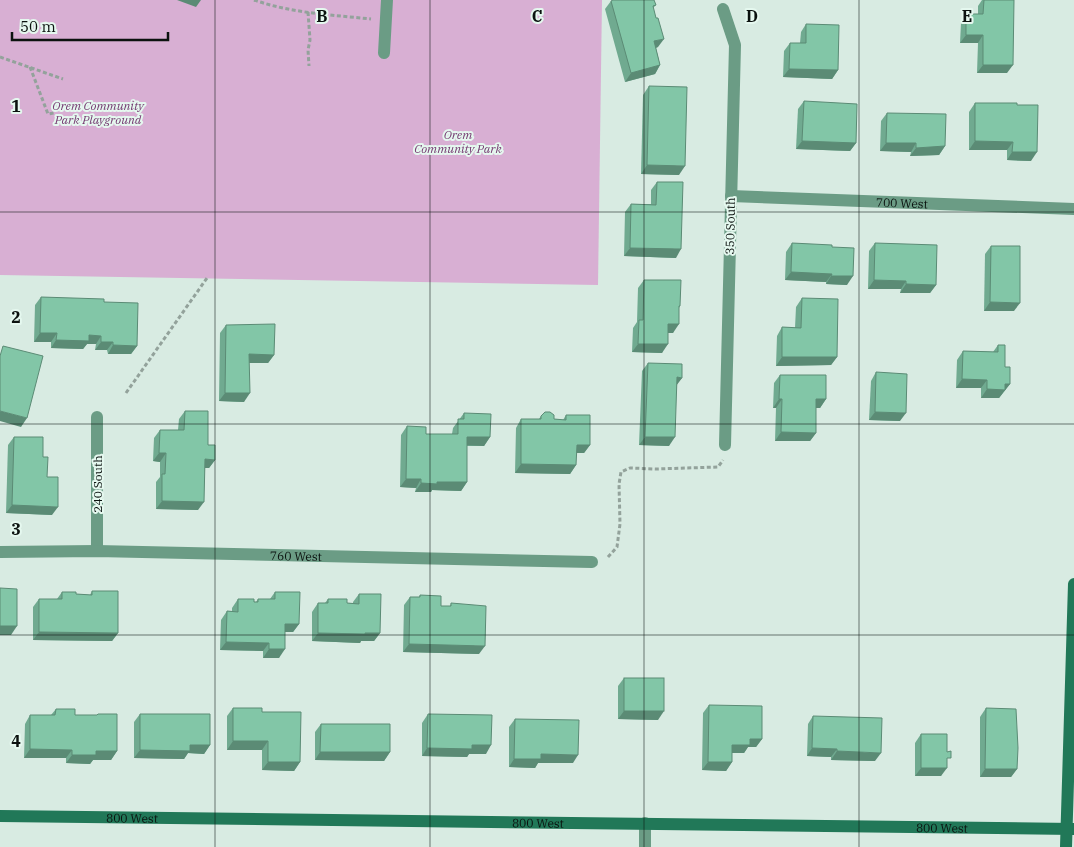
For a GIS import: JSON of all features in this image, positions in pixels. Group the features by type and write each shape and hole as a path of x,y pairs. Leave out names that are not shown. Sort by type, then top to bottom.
{"street":[{"path":"384,53 388,0"},
{"name":"350 South","path":"724,9 735,45 725,445"},
{"name":"700 West","path":"731,196 1074,209"},
{"name":"240 South","path":"97,416 97,551"},
{"name":"760 West","path":"0,552 97,551 592,562"},
{"path":"1066,847 1070,829 1074,584"},
{"name":"800 West","path":"0,816 1070,829"},
{"path":"645,824 645,847"}],"path":[{"path":"254,0 285,9 372,19"},
{"path":"308,12 309,66"},
{"path":"0,57 63,79"},
{"path":"30,67 48,114 54,113"},
{"path":"126,393 207,278"},
{"path":"592,562 608,557 617,548 620,524 619,484 621,472 630,468 718,467 725,459 725,445"}],"green space":[{"name":"Orem Community Park","path":"0,0 602,0 598,285 0,275"}],"building":[{"path":"654,0 656,5 653,6 656,18 658,18 664,39 654,41 660,65 631,73 611,1"},
{"path":"984,0 1014,0 1013,65 983,65 983,35 966,35 966,14 983,14"},
{"path":"806,24 839,25 838,70 789,69 790,43 806,43"},
{"path":"649,86 687,87 685,166 647,165"},
{"path":"804,101 857,104 856,143 802,141"},
{"path":"975,103 1038,105 1037,152 1012,152 1013,142 975,141"},
{"path":"887,113 946,114 945,146 916,148 916,143 886,143"},
{"path":"657,182 683,182 681,249 630,248 631,204 656,205"},
{"path":"792,243 854,248 853,276 791,272"},
{"path":"875,243 937,245 936,285 906,284 906,281 874,280"},
{"path":"991,246 1020,246 1020,303 990,302"},
{"path":"644,280 681,280 679,324 668,324 668,344 638,344 639,320 643,320"},
{"path":"41,297 104,299 104,302 138,303 137,346 113,345 113,342 101,342 101,336 89,335 89,341 56,340 57,333 40,333"},
{"path":"802,298 838,299 837,357 782,357 782,327 801,328"},
{"path":"275,324 274,355 249,354 250,393 225,393 226,325"},
{"path":"998,345 1005,345 1005,367 1010,367 1010,384 1005,384 1005,390 987,389 987,380 962,379 963,351 998,352"},
{"path":"3,346 43,356 27,418 0,411 0,356"},
{"path":"648,363 682,364 682,378 677,377 675,437 645,437"},
{"path":"876,372 907,374 906,413 875,412"},
{"path":"780,375 826,375 826,399 816,399 816,433 781,432 782,399 779,399"},
{"path":"185,411 208,411 208,445 215,445 215,460 205,459 204,502 162,501 162,474 165,474 166,453 159,453 160,430 184,430"},
{"path":"545,412 550,412 554,415 554,419 566,420 566,415 590,415 590,445 577,445 576,465 521,464 521,419 541,419"},
{"path":"464,413 491,414 490,437 467,437 467,482 437,482 437,484 421,483 421,479 406,479 407,426 426,427 426,434 458,434 458,419 464,419"},
{"path":"14,437 43,437 43,457 48,457 47,477 58,477 58,507 12,505"},
{"path":"0,588 17,589 17,626 0,626"},
{"path":"92,591 118,591 118,633 39,632 39,599 62,599 62,592 92,595"},
{"path":"275,592 300,592 299,624 285,624 285,649 269,649 269,643 226,642 227,611 238,612 238,599 254,599 254,602 258,602 258,599 275,599"},
{"path":"359,594 381,594 380,633 318,633 318,603 328,603 328,599 347,599 347,603 359,604"},
{"path":"420,595 441,596 441,606 451,606 451,603 486,606 485,646 409,644 410,597 420,597"},
{"path":"624,678 664,678 664,711 624,711"},
{"path":"709,705 762,706 762,739 750,739 750,745 732,745 732,762 708,762"},
{"path":"233,708 262,708 262,712 301,712 300,762 268,762 268,741 233,741"},
{"path":"986,708 1016,709 1017,769 985,769"},
{"path":"56,709 75,709 75,715 117,714 117,751 96,751 96,755 72,755 72,750 30,749 30,715 55,715"},
{"path":"140,714 210,714 210,745 190,745 190,751 140,750"},
{"path":"428,714 492,715 491,745 472,745 472,749 427,748"},
{"path":"813,716 882,718 881,753 812,748"},
{"path":"515,719 579,720 578,755 541,754 541,759 514,759"},
{"path":"321,724 390,724 390,752 320,752"},
{"path":"921,734 947,734 947,752 951,751 951,758 947,758 947,768 921,768"}],"park label":[{"name":"Orem Community Park Playground","path":"98,112"}]}
